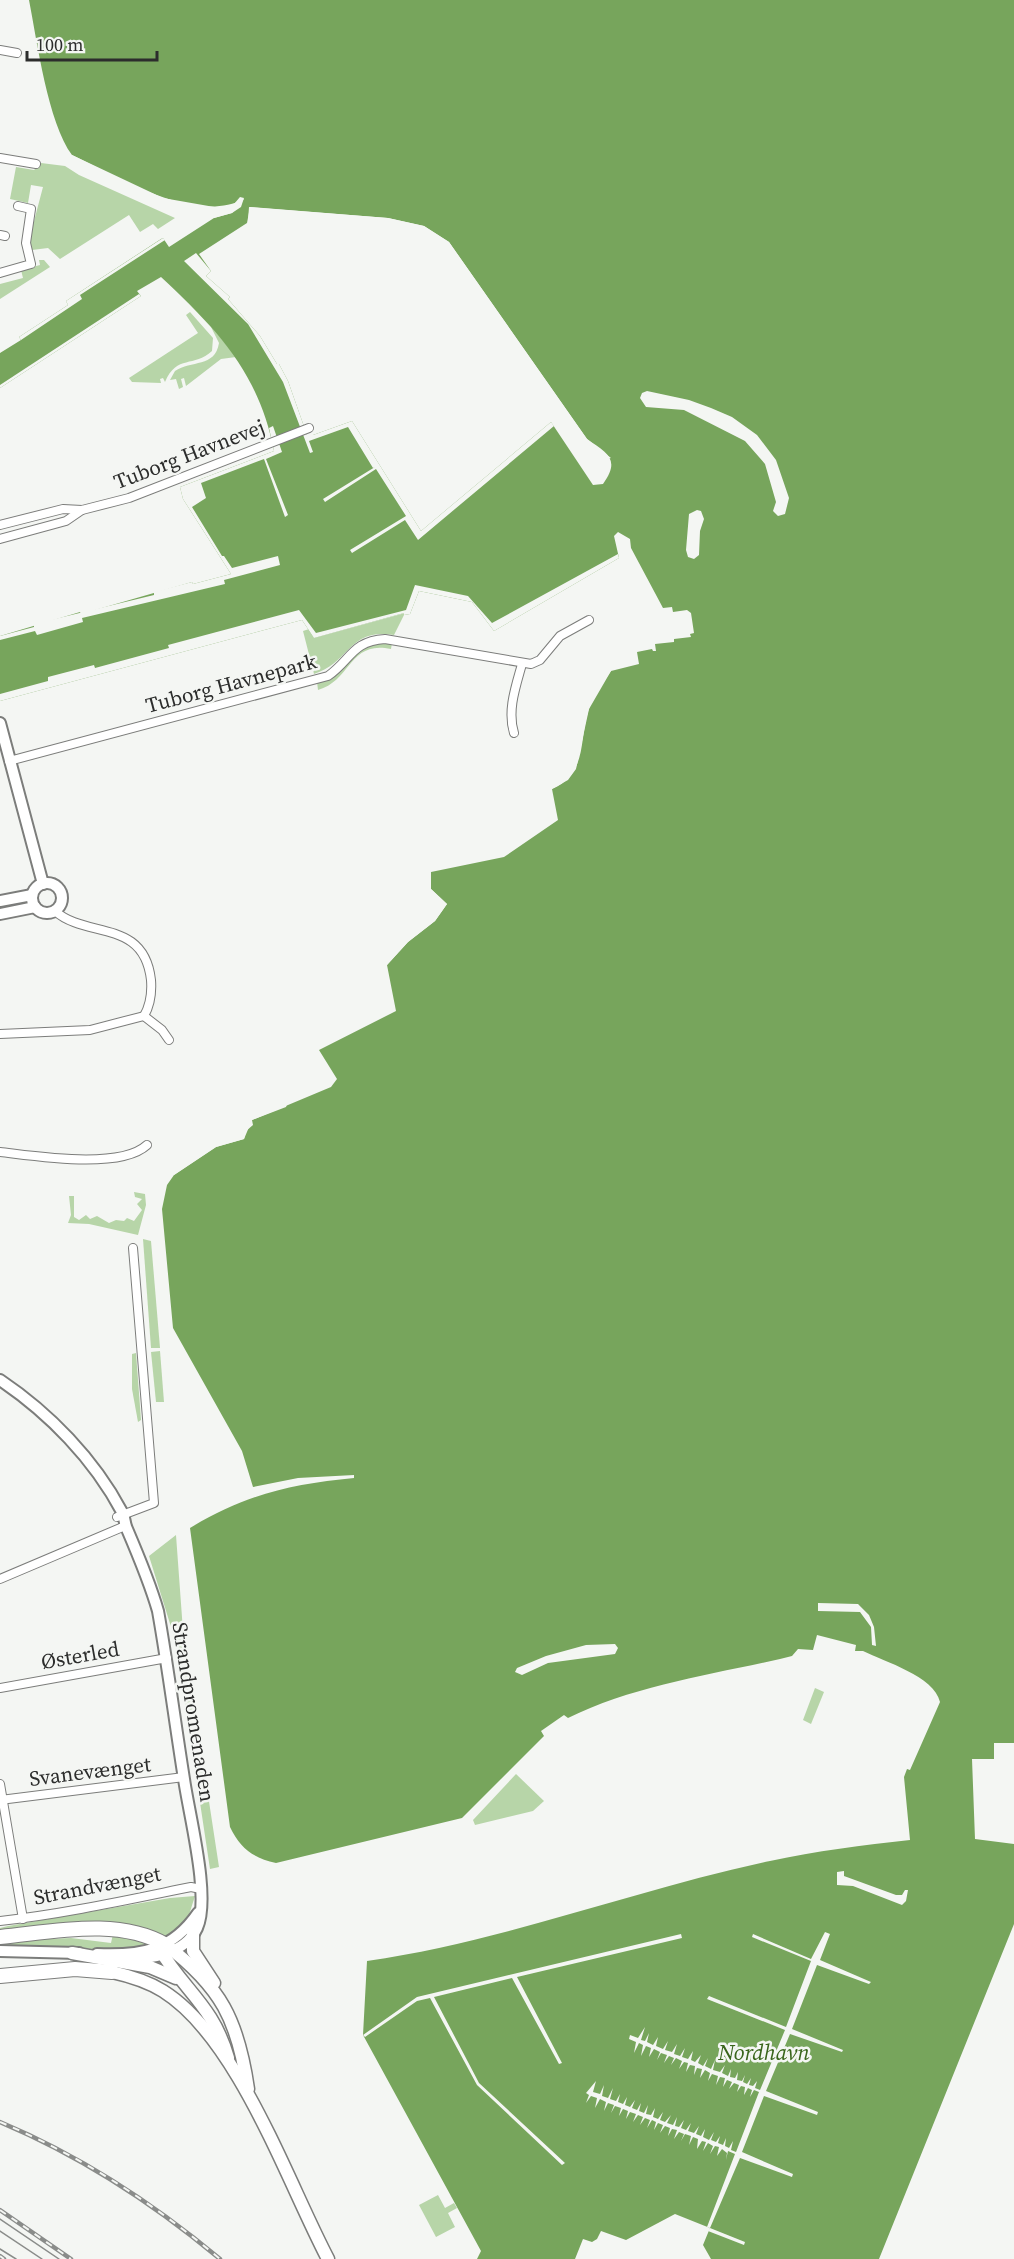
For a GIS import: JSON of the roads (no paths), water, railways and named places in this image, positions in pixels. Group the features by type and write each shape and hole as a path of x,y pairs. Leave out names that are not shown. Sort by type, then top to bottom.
{"highway":[{"path":"0,1937 102,1929 145,1936 165,1950"},
{"path":"0,1976 75,1969 112,1972"}],"main road":[{"path":"193,1934 193,1951 208,1971 228,2013 239,2045 249,2096"},
{"path":"165,1950 191,1965 219,1995"},
{"path":"165,1950 185,1983 215,2021 230,2064"},
{"path":"72,1953 150,1967 185,1983"},
{"path":"112,1972 138,1979 165,1992 201,2026 230,2064 249,2096 328,2259"},
{"path":"201,2026 228,2013"}],"street":[{"path":"0,50 17,53"},
{"path":"0,158 36,165"},
{"path":"0,273 31,264 26,243 31,209 18,206"},
{"name":"Tuborg Havnevej","path":"0,525 63,509 82,510 129,498 309,428"},
{"name":"Tuborg Havnevej","path":"0,539 66,521 82,510"},
{"path":"514,733 511,722 513,698 522,664 540,660 560,636 589,620"},
{"name":"Tuborg Havnepark","path":"9,761 328,676 356,647 374,639 522,664"},
{"path":"0,723 43,884"},
{"path":"35,907 32,896 36,888 43,884 53,885 60,891 62,900 55,911"},
{"path":"0,902 32,896"},
{"path":"0,914 35,907 45,913 55,911 68,920 118,933 133,944 150,972 152,995 144,1016"},
{"path":"0,1034 90,1030 144,1016"},
{"path":"144,1016 162,1030 169,1040"},
{"path":"0,1152 48,1159 75,1160 138,1153 147,1145"},
{"path":"0,1579 154,1503 133,1248"},
{"name":"Strandpromenaden","path":"0,1380 40,1409 85,1459 122,1519 150,1582 166,1658 201,1889 200,1920 193,1934"},
{"name":"Østerled","path":"0,1688 166,1658"},
{"name":"Svanevænget","path":"1,1800 184,1777"},
{"path":"0,1784 23,1919"},
{"name":"Strandvænget","path":"0,1922 191,1887 201,1889"},
{"path":"165,1950 187,1929 200,1910"},
{"path":"0,1951 107,1954 127,1959 165,1950 193,1934"}],"water":[{"name":"Nordhavn","path":"29,0 1014,0 1014,1743 994,1743 994,1759 972,1759 975,1839 1014,1844 1014,1924 879,2259 711,2259 703,2245 710,2228 675,2214 626,2240 601,2231 597,2239 592,2242 583,2239 575,2259 477,2259 481,2251 363,2035 367,1961 469,1941 770,1861 910,1840 904,1777 907,1769 910,1770 940,1702 936,1693 919,1677 863,1651 855,1651 856,1645 817,1635 813,1650 798,1649 792,1656 672,1682 593,1707 568,1718 564,1715 541,1731 544,1736 462,1818 276,1863 248,1851 238,1841 230,1827 190,1528 249,1499 309,1484 354,1478 354,1475 298,1478 253,1487 242,1451 173,1328 162,1209 167,1185 174,1175 216,1147 244,1139 252,1120 331,1087 337,1079 319,1050 396,1011 387,965 408,942 435,921 447,904 431,889 431,872 504,857 558,820 552,789 563,783 576,766 590,706 611,671 639,664 637,652 652,649 656,651 655,644 674,642 674,639 691,637 690,634 694,633 691,613 687,610 673,612 672,607 663,608 631,548 630,539 618,532 614,536 619,558 494,631 472,602 419,591 410,614 404,615 404,613 314,638 302,620 0,701 0,636 80,612 81,614 192,582 193,584 231,574 183,499 180,487 274,451 258,398 233,354 200,315 161,277 137,291 141,296 0,388 0,353 21,340 19,337 68,305 66,301 161,239 163,238 169,247 214,218 232,213 244,199 224,205 202,206 180,202 133,185 72,155 56,123 50,103","holes":["250,207 388,218 424,226 449,242 587,439 609,457 611,468 603,484 593,485 551,422 421,531 352,421 307,435 288,381 279,364 260,336 228,299 230,297 206,276 211,271 199,254 247,223"]}],"tram line":[{"path":"0,2219 59,2259"},
{"path":"0,2231 42,2259"},
{"path":"0,2249 16,2259"}],"railway":[{"path":"0,2122 59,2150 115,2182 195,2238 220,2259"},
{"path":"0,2210 71,2259"},
{"path":"0,2256 4,2259"}]}
